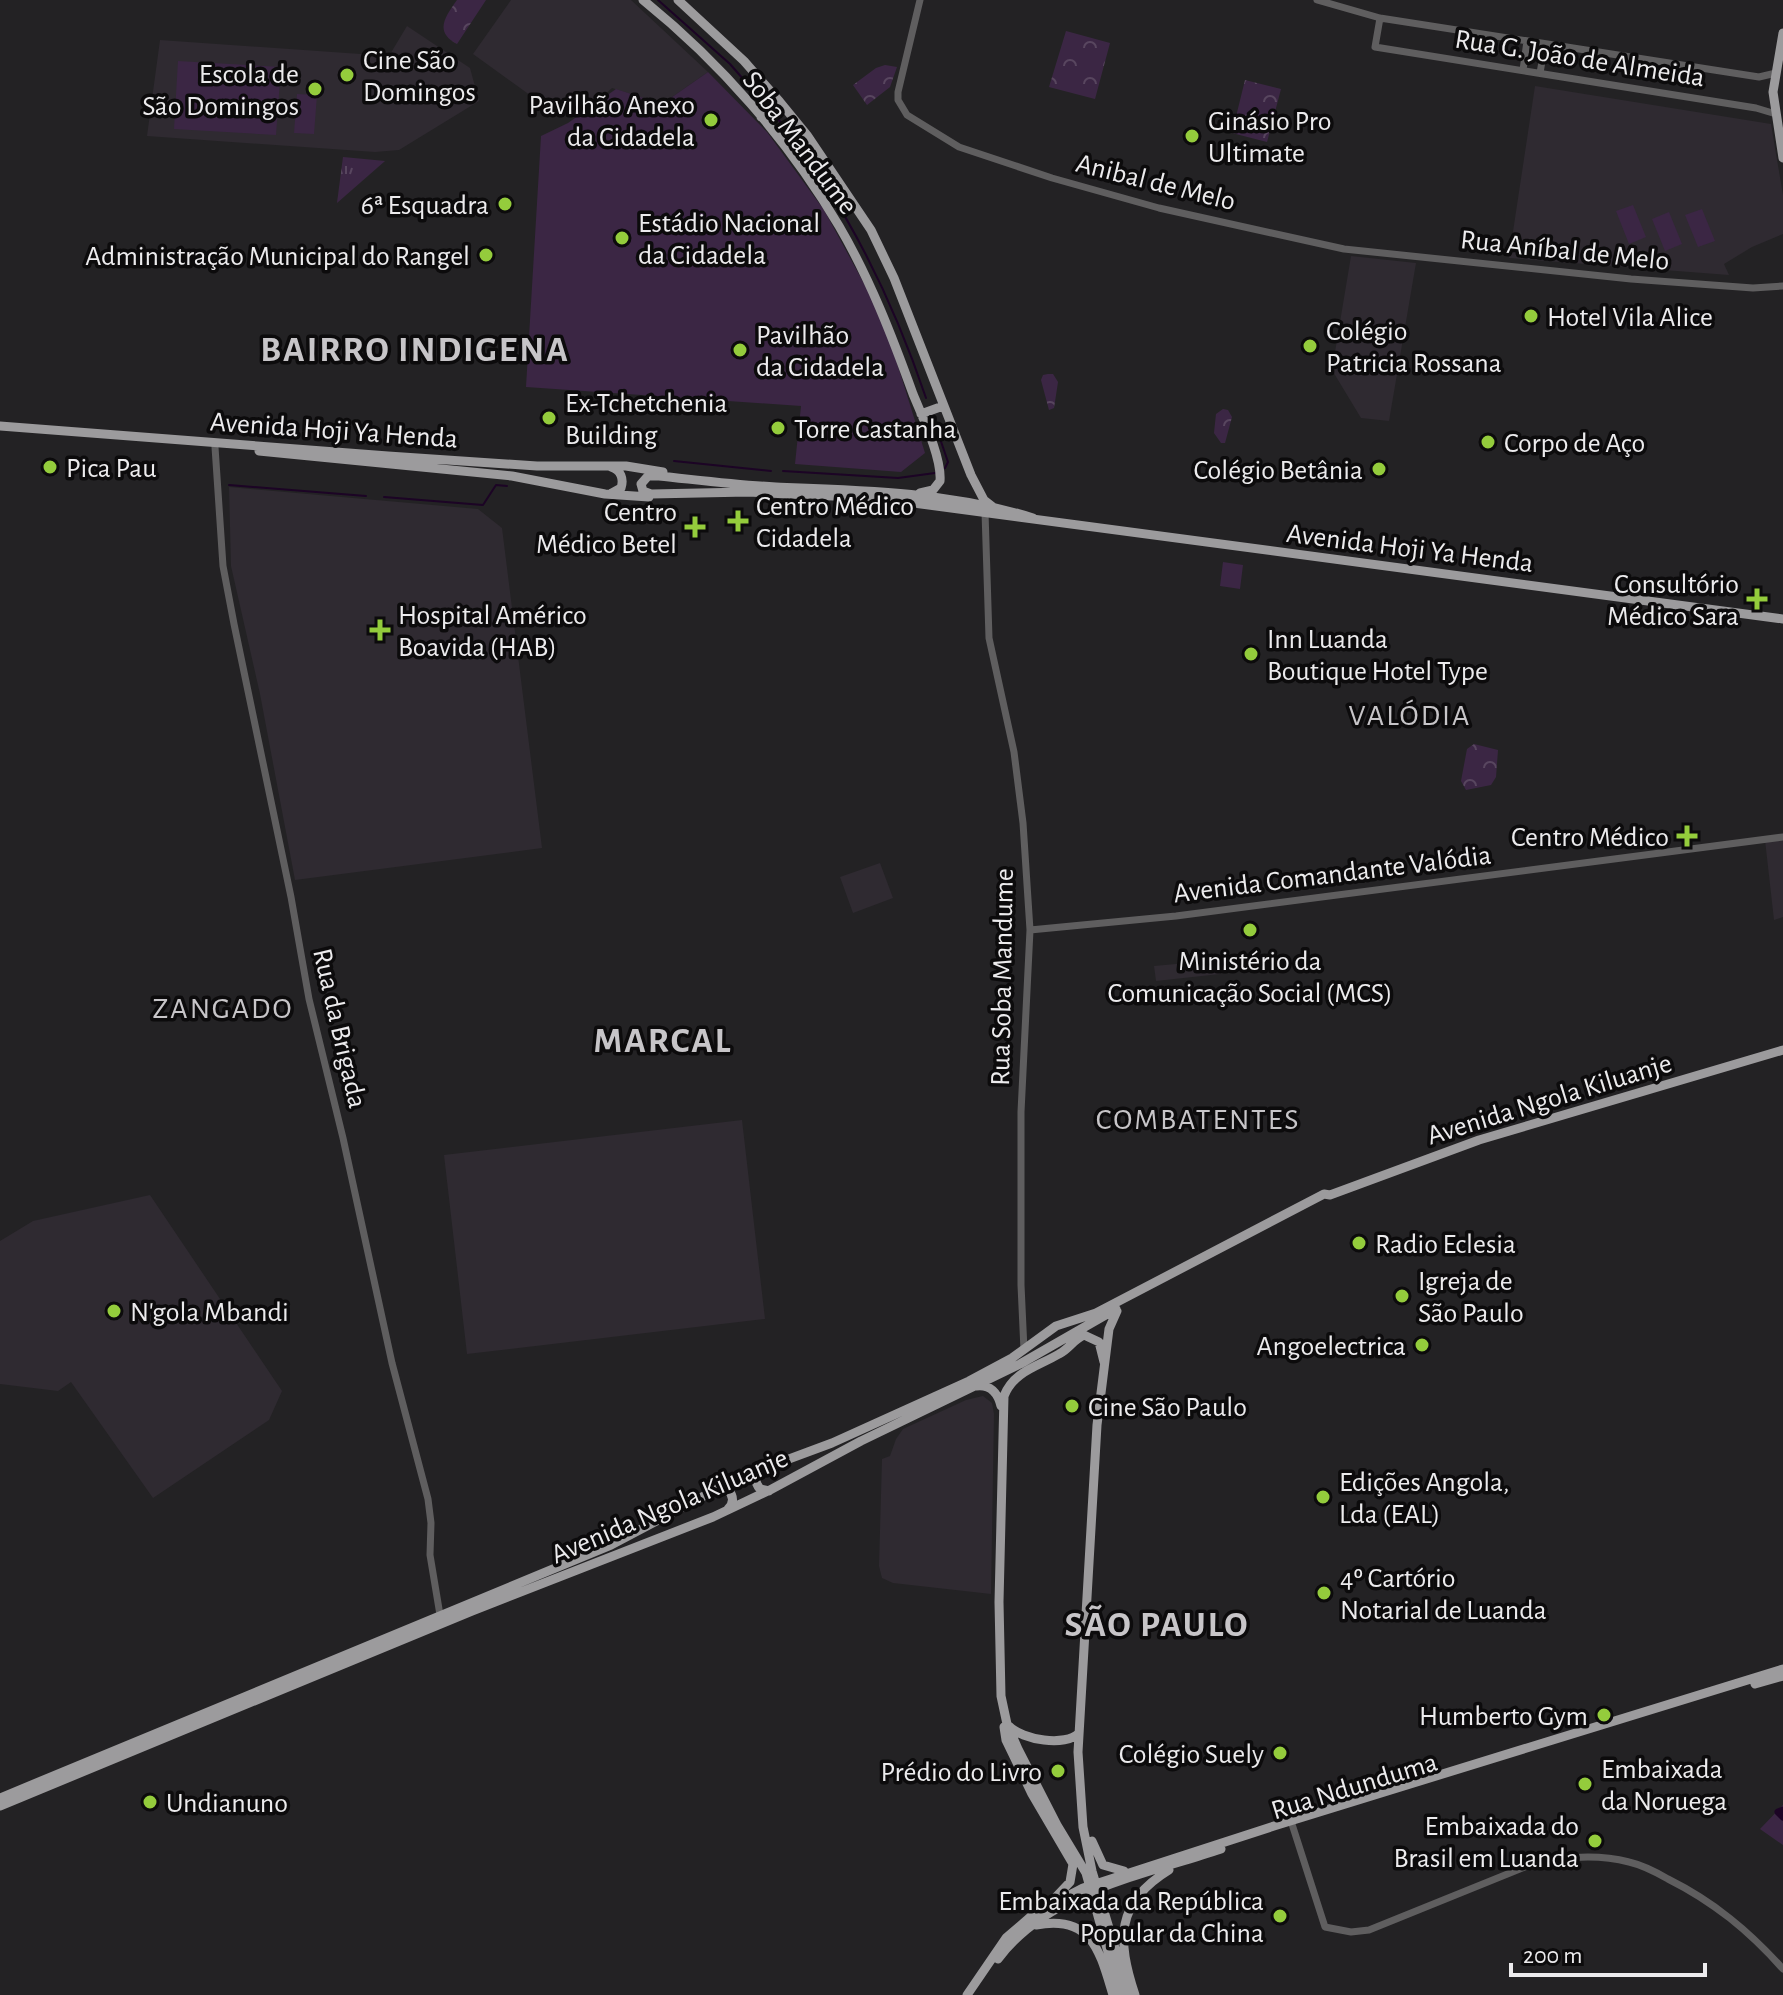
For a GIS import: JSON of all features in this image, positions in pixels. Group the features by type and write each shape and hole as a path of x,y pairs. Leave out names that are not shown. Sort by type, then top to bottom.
{"main road":[{"name":"Soba Mandume","path":"643,0 763,115 809,179 854,253 885,319 941,477 933,490 909,493"},
{"name":"Soba Mandume","path":"678,0 744,61 807,135 876,239 976,486 987,504 996,508"},
{"path":"1783,33 1773,92 1780,116 1783,158"},
{"path":"763,115 778,104"},
{"path":"921,414 943,406"},
{"name":"Avenida Hoji Ya Henda","path":"0,428 473,462 608,466 748,485 909,493 996,508 1033,518"},
{"name":"Avenida Hoji Ya Henda","path":"0,428 512,476 605,494 646,497 748,492 839,496 1033,518 1783,620"},
{"path":"605,494 617,491 622,484 619,472 608,466"},
{"path":"684,494 646,493 641,484 644,478 654,476 692,479"},
{"name":"Avenida Ngola Kiluanje","path":"0,1806 770,1490 861,1441 1065,1340 1122,1305 1330,1195 1479,1140 1783,1050"},
{"name":"Avenida Ngola Kiluanje","path":"0,1798 611,1545 761,1469 808,1453 895,1416 979,1376 1062,1323 1096,1313 1300,1205 1324,1194 1330,1195"},
{"path":"1122,1305 1111,1319 1096,1439 1078,1752 1080,1808 1087,1846 1129,1995"},
{"path":"1048,1905 1070,1882 1073,1864 1032,1794 1016,1754 1001,1696 999,1634 1004,1396 1013,1379 1063,1352 1084,1335 1095,1338 1102,1347 1104,1362"},
{"path":"974,1386 985,1385 995,1392 1003,1415"},
{"path":"761,1469 756,1475 756,1482 763,1490 770,1490"},
{"path":"717,1490 724,1489 731,1493 733,1500 728,1509"},
{"name":"Rua Ndunduma","path":"974,1995 1001,1954 1027,1923 1048,1905 1101,1885 1182,1862 1292,1824 1783,1669"},
{"name":"Rua Ndunduma","path":"1101,1885 1130,1872 1783,1676"},
{"path":"1004,1708 1002,1721 1006,1740 1086,1873 1120,1995"},
{"path":"1007,1724 1028,1738 1068,1740 1079,1733"},
{"path":"1016,1754 1026,1741 1067,1743 1074,1745 1078,1752"},
{"path":"1079,1791 1099,1860 1109,1869 1130,1872"},
{"path":"1135,1995 1122,1946 1123,1925 1135,1898 1154,1880 1182,1862"},
{"name":"Rua Ndunduma","path":"1027,1923 1084,1891"},
{"path":"967,1995 1006,1938 1027,1923 1061,1923 1087,1933 1100,1952 1113,1995"}],"street":[{"name":"Anibal de Melo","path":"920,0 898,92 901,108 924,128 959,147 1052,178 1159,208 1344,249"},
{"name":"Rua G. João de Almeida","path":"1317,0 1380,18 1759,77 1779,69"},
{"name":"Rua G. João de Almeida","path":"1380,18 1375,47 1756,108 1780,116"},
{"path":"1523,70 1527,41"},
{"path":"1540,73 1545,44"},
{"name":"Rua Aníbal de Melo","path":"1344,249 1690,284 1753,288 1783,286"},
{"name":"Rua da Brigada","path":"215,447 223,566 234,624 309,999 392,1363 428,1499 430,1555 440,1615"},
{"name":"Rua Soba Mandume","path":"985,512 989,638 1014,752 1023,823 1030,930 1021,1112 1024,1350"},
{"name":"Avenida Comandante Valódia","path":"1030,930 1176,916 1783,837"},
{"path":"1292,1824 1325,1927 1351,1932 1374,1929 1532,1864 1557,1859 1613,1859 1632,1862 1663,1876 1718,1907 1742,1925 1783,1969"}],"shaded area":[{"path":"511,0 631,0 708,72 662,104 612,88 589,109 559,116 473,54"},
{"name":"Escola de São Domingos","path":"407,26 470,68 479,101 399,150 375,152 147,136 160,40 389,56"},
{"path":"1535,86 1771,124 1783,195 1783,234 1752,247 1724,264 1729,275 1509,258"},
{"path":"1351,256 1416,263 1389,421 1361,418 1332,370"},
{"name":"Hospital Américo Boavida (HAB)","path":"229,487 478,509 502,528 542,848 295,880 260,694 231,566"},
{"path":"1783,837 1783,917 1774,920 1765,840"},
{"path":"880,863 893,898 853,913 840,877"},
{"path":"1219,960 1220,974 1156,981 1154,966"},
{"path":"742,1120 765,1319 467,1354 444,1155"},
{"name":"N'gola Mbandi","path":"150,1195 282,1391 269,1420 153,1498 71,1382 58,1391 0,1384 0,1241 33,1221"},
{"path":"983,1396 992,1403 994,1414 991,1594 893,1583 882,1578 879,1566 882,1459 890,1456 903,1429 966,1400"}],"green space":[{"path":"457,0 486,0 457,44 446,34 444,24"},
{"path":"1066,31 1110,43 1095,99 1049,87"},
{"path":"178,61 281,67 276,135 174,129"},
{"path":"885,65 897,67 890,87 867,105 853,85"},
{"path":"708,72 767,132 824,210 873,300 893,350 925,453 901,472 795,464 801,406 526,387 541,136 568,123 616,89 662,104"},
{"path":"1245,80 1281,89 1267,142 1232,133"},
{"path":"297,94 317,95 314,134 294,133"},
{"path":"343,157 385,161 337,203"},
{"path":"1633,205 1646,237 1629,244 1616,211"},
{"path":"1702,209 1715,241 1698,247 1685,215"},
{"path":"1669,212 1682,244 1665,251 1652,219"},
{"path":"1053,374 1058,382 1054,408 1049,410 1041,380 1043,375"},
{"path":"1223,409 1228,410 1232,417 1225,443 1221,443 1214,433 1216,414"},
{"path":"1223,562 1243,565 1240,589 1220,586"},
{"path":"1474,744 1498,750 1496,777 1491,785 1466,790 1461,781 1467,749"},
{"path":"1783,1805 1783,1845 1760,1829"}],"waterway":[{"path":"658,0 730,64 765,104"},
{"path":"774,114 822,180 863,249 897,322 926,398"},
{"path":"934,421 948,462 945,468"},
{"path":"674,461 771,471"},
{"path":"783,471 898,478 935,473"},
{"path":"229,485 366,496"},
{"path":"384,497 483,505 496,485 507,486"},
{"path":"1783,1810 1778,1812 1783,1817"}],"place":[{"name":"Cine São Domingos","path":"347,75"},
{"name":"Escola de São Domingos","path":"315,89"},
{"name":"Pavilhão Anexo da Cidadela","path":"711,120"},
{"name":"Ginásio Pro Ultimate","path":"1192,136"},
{"name":"6ª Esquadra","path":"505,204"},
{"name":"Estádio Nacional da Cidadela","path":"622,238"},
{"name":"Administração Municipal do Rangel","path":"486,255"},
{"name":"Hotel Vila Alice","path":"1531,316"},
{"name":"Colégio Patricia Rossana","path":"1310,346"},
{"name":"Pavilhão da Cidadela","path":"740,350"},
{"name":"Ex-Tchetchenia Building","path":"549,418"},
{"name":"Torre Castanha","path":"778,428"},
{"name":"Corpo de Aço","path":"1488,442"},
{"name":"Pica Pau","path":"50,467"},
{"name":"Colégio Betânia","path":"1379,469"},
{"name":"Centro Médico Cidadela","path":"738,521"},
{"name":"Centro Médico Betel","path":"695,527"},
{"name":"Consultório Médico Sara","path":"1757,599"},
{"name":"Hospital Américo Boavida (HAB)","path":"380,630"},
{"name":"Inn Luanda Boutique Hotel Type","path":"1251,654"},
{"name":"Centro Médico","path":"1687,836"},
{"name":"Ministério da Comunicação Social (MCS)","path":"1250,930"},
{"name":"Radio Eclesia","path":"1359,1243"},
{"name":"Igreja de São Paulo","path":"1402,1296"},
{"name":"N'gola Mbandi","path":"114,1311"},
{"name":"Angoelectrica","path":"1422,1345"},
{"name":"Cine São Paulo","path":"1072,1406"},
{"name":"Edições Angola, Lda (EAL)","path":"1323,1497"},
{"name":"4º Cartório Notarial de Luanda","path":"1324,1593"},
{"name":"Humberto Gym","path":"1604,1715"},
{"name":"Colégio Suely","path":"1280,1753"},
{"name":"Prédio do Livro","path":"1058,1771"},
{"name":"Embaixada da Noruega","path":"1585,1784"},
{"name":"Undianuno","path":"150,1802"},
{"name":"Embaixada do Brasil em Luanda","path":"1595,1841"},
{"name":"Embaixada da República Popular da China","path":"1280,1916"}],"district":[{"name":"BAIRRO INDIGENA","path":"415,348"},
{"name":"VALÓDIA","path":"1410,715"},
{"name":"ZANGADO","path":"223,1008"},
{"name":"MARCAL","path":"663,1039"},
{"name":"COMBATENTES","path":"1198,1119"},
{"name":"SÃO PAULO","path":"1157,1623"}]}
